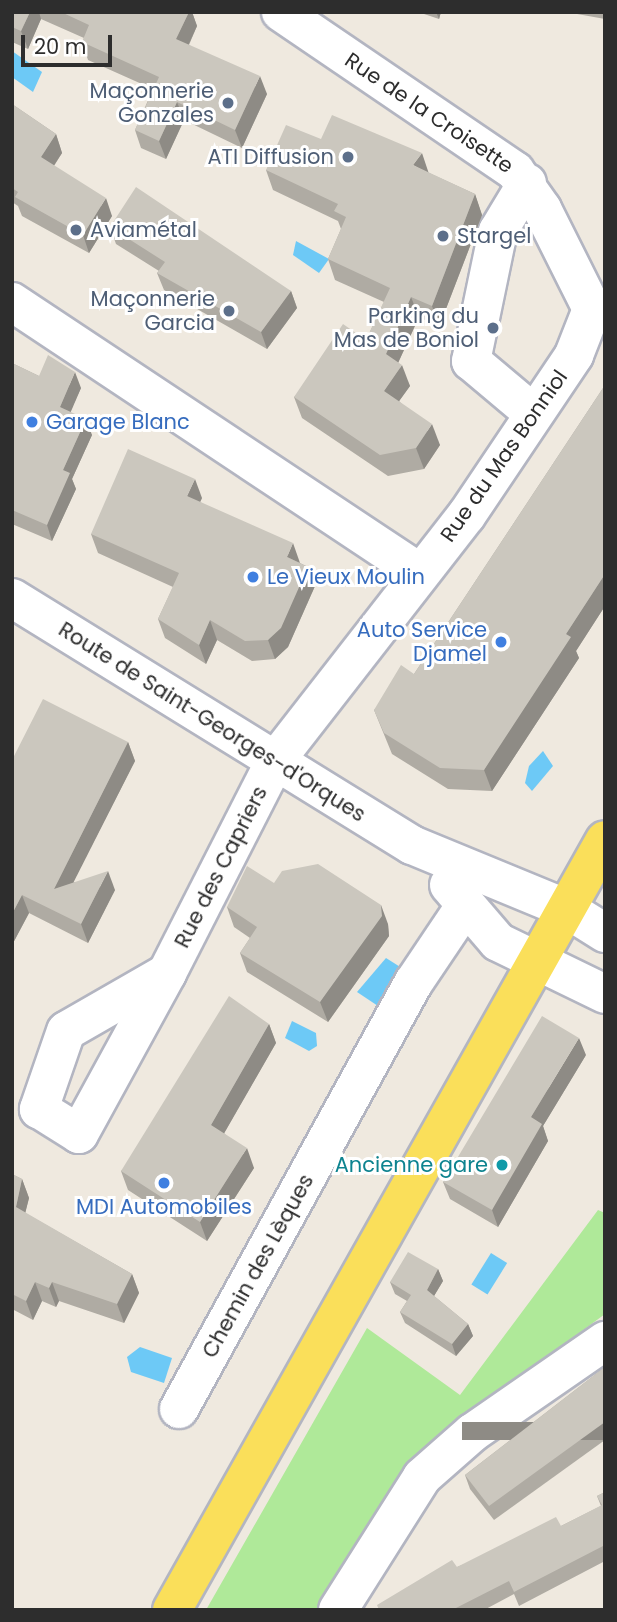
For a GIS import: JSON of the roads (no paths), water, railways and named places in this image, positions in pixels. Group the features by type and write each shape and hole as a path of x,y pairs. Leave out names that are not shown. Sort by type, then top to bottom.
{"main road":[{"path":"172,1610 605,840"}],"street":[{"name":"Rue de la Croisette","path":"281,12 527,183 598,312"},
{"path":"527,183 498,231 471,361 534,414"},
{"path":"12,302 420,573"},
{"name":"Rue du Mas Bonniol","path":"275,761 420,573 534,414 574,355 598,312"},
{"name":"Route de Saint-Georges-d'Orques","path":"12,598 412,845 565,908 605,933"},
{"name":"Rue des Capriers","path":"167,973 275,761"},
{"name":"Route de Saint-Georges-d'Orques","path":"412,845 489,936 536,960 601,983"},
{"name":"Chemin des Lèques","path":"179,1409 414,982 465,906"},
{"path":"338,1610 422,1477 472,1433 605,1340"}],"water":[{"path":"12,51 42,72 33,92 12,77"},
{"path":"296,241 329,259 319,273 293,255"},
{"path":"543,751 553,766 532,791 525,783 529,766"},
{"path":"386,958 405,970 381,1008 357,992"},
{"path":"292,1021 316,1033 317,1046 309,1051 285,1038"},
{"path":"491,1253 507,1263 488,1294 471,1284"},
{"path":"140,1347 172,1358 164,1383 131,1372 127,1357"}],"place":[{"name":"Maçonnerie Gonzales","path":"228,103"},
{"name":"ATI Diffusion","path":"348,157"},
{"name":"Aviamétal","path":"76,230"},
{"name":"Stargel","path":"443,236"},
{"name":"Maçonnerie Garcia","path":"229,311"},
{"name":"Parking du Mas de Boniol","path":"493,328"},
{"name":"Garage Blanc","path":"32,422"},
{"name":"Le Vieux Moulin","path":"253,577"},
{"name":"Auto Service Djamel","path":"501,642"},
{"name":"Ancienne gare","path":"502,1165"},
{"name":"MDI Automobiles","path":"164,1183"}]}
